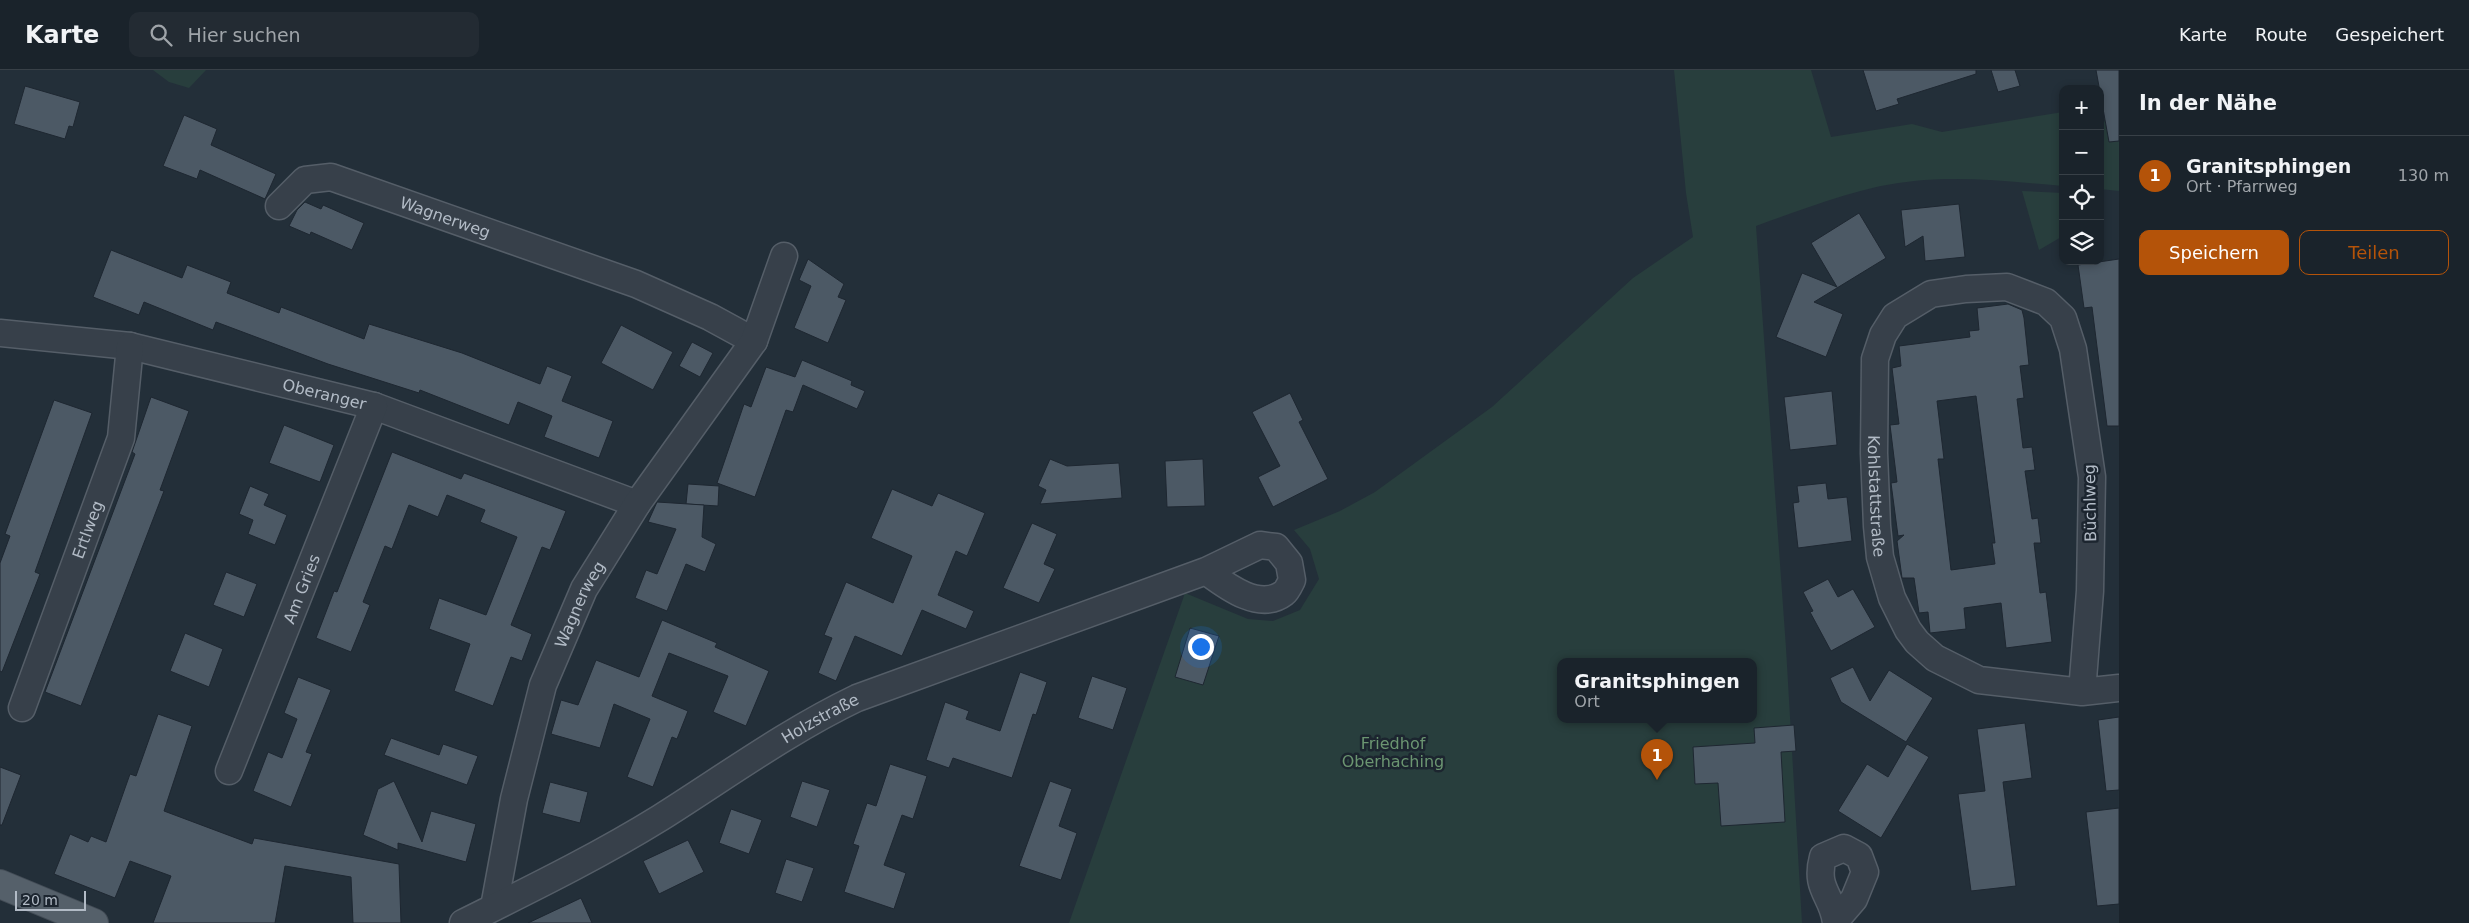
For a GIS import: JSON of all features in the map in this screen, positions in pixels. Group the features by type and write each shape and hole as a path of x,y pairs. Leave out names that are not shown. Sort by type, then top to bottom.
{"main road":[{"path":"0,884 94,923"}],"street":[{"name":"Wagnerweg","path":"279,206 305,180 331,177 636,284 710,317 754,341"},
{"name":"Wagnerweg","path":"494,908 514,799 543,684 584,589 637,504 754,341 784,256"},
{"name":"Kohlstattstraße","path":"2062,318 2046,302 2007,287 1966,289 1930,294 1895,316 1883,335 1875,360 1873,380 1877,526 1880,556 1892,598 1908,630 1917,642 1935,658 1979,680 2082,692 2119,688"},
{"name":"Büchlweg","path":"2062,318 2074,349 2092,477 2090,591 2082,692"},
{"name":"Oberanger","path":"0,333 130,346 374,406 637,504"},
{"name":"Ertlweg","path":"22,708 121,438 130,346"},
{"name":"Am Gries","path":"230,771 374,406"},
{"name":"Holzstraße","path":"463,923 658,819 822,715 848,702 1206,571"}],"green space":[{"path":"153,70 206,70 189,88 169,82"},
{"name":"Friedhof Oberhaching","path":"1674,70 1811,70 1831,137 1912,124 1942,132 2059,113 2059,186 1970,179 1914,181 1854,193 1756,226 1786,648 1802,923 1069,923 1185,593 1248,619 1273,621 1300,610 1319,579 1310,549 1294,530 1340,511 1375,492 1492,407 1633,278 1693,237 1686,193"},
{"path":"2119,119 2119,191 2104,189 2104,121"},
{"path":"2022,191 2059,193 2059,238 2039,250"}],"building":[{"path":"1863,70 1976,70 1976,74 1897,99 1899,104 1876,111"},
{"path":"1991,70 2015,70 2020,86 1998,92"},
{"path":"2096,70 2119,70 2119,141 2109,142 2104,114 2104,85 2099,85"},
{"path":"25,86 80,102 73,127 69,126 65,139 14,124"},
{"path":"184,115 217,129 211,145 276,174 265,199 200,170 197,179 163,166"},
{"path":"305,202 321,209 323,205 364,223 352,250 311,232 310,235 289,226 297,210"},
{"path":"1959,204 1965,257 1925,261 1923,236 1905,247 1901,210"},
{"path":"1859,213 1886,258 1814,302 1843,314 1826,357 1776,337 1802,273 1837,287 1811,243"},
{"path":"111,250 182,278 187,265 231,282 227,293 279,313 281,307 364,339 369,324 462,353 540,384 547,366 572,376 562,401 613,421 599,458 544,437 552,416 518,402 509,425 420,390 419,393 328,364 216,322 213,330 144,302 139,315 93,297"},
{"path":"808,259 844,284 838,297 846,300 828,343 794,328 811,286 799,280"},
{"path":"2119,259 2119,426 2107,426 2092,307 2084,308 2078,265 2104,265 2104,261"},
{"path":"2008,304 2022,310 2024,318 2029,365 2020,366 2024,398 2017,399 2023,448 2032,447 2035,470 2025,471 2032,519 2038,518 2041,543 2034,543 2040,593 2046,592 2052,642 2006,648 2001,603 1964,608 1966,629 1930,633 1928,612 1919,613 1914,578 1902,578 1897,541 1904,535 1898,536 1891,483 1897,482 1890,425 1899,424 1892,368 1901,366 1899,346 1970,337 1969,331 1979,330 1977,308","holes":["1976,396 1995,543 1992,543 1995,564 1951,570 1938,459 1944,459 1937,401"]},
{"path":"621,325 673,352 653,390 601,363"},
{"path":"692,342 713,353 700,377 679,366"},
{"path":"802,360 852,381 851,385 865,391 857,409 803,385 793,412 786,410 755,497 717,483 744,404 751,407 766,367 795,377"},
{"path":"1832,391 1837,445 1790,450 1784,397"},
{"path":"1290,393 1303,420 1299,422 1328,479 1273,507 1258,477 1280,466 1252,412"},
{"path":"151,397 189,411 160,490 164,491 81,706 45,692 135,454 132,452"},
{"path":"54,400 92,413 35,572 40,574 2,672 0,671 0,563 10,536 5,534"},
{"path":"284,425 334,445 320,482 269,463"},
{"path":"392,452 461,479 464,473 566,511 550,550 542,547 511,625 532,634 522,661 511,657 493,706 454,691 470,644 429,629 439,598 486,615 517,537 480,522 485,510 447,495 438,517 409,505 392,549 385,546 363,602 370,605 351,652 316,638 334,591 337,592"},
{"path":"1050,459 1067,466 1119,463 1122,498 1040,504 1046,490 1038,486"},
{"path":"1203,459 1205,506 1167,507 1165,461"},
{"path":"1826,483 1828,499 1847,497 1852,541 1798,548 1793,503 1799,502 1797,486"},
{"path":"688,484 719,486 718,506 686,504"},
{"path":"250,486 269,494 264,505 287,515 275,545 248,534 253,520 239,514"},
{"path":"892,489 932,506 938,493 985,513 967,556 956,551 938,595 974,611 966,629 922,610 902,656 855,636 836,681 818,673 832,638 824,635 846,582 893,603 912,556 871,538"},
{"path":"657,502 704,505 702,537 716,544 705,572 686,564 667,611 635,598 646,570 657,574 676,529 648,522"},
{"path":"1032,523 1057,534 1044,564 1055,569 1039,603 1003,588"},
{"path":"226,572 257,584 244,617 213,605"},
{"path":"1828,579 1838,597 1853,589 1875,627 1831,651 1810,612 1813,611 1803,592"},
{"path":"662,620 717,643 715,647 769,671 746,726 713,712 728,676 669,653 652,696 688,711 677,739 672,737 653,787 627,777 650,719 614,704 600,748 551,734 561,700 578,705 596,660 639,677"},
{"path":"1190,628 1219,636 1203,685 1175,677"},
{"path":"185,633 223,649 209,687 170,671"},
{"path":"1853,667 1870,701 1889,670 1933,698 1906,742 1841,702 1830,678"},
{"path":"1020,672 1047,682 1036,715 1033,714 1012,778 953,758 949,768 926,760 945,702 969,711 966,719 1000,731"},
{"path":"1092,676 1127,688 1113,730 1078,718"},
{"path":"298,677 331,690 306,752 312,754 291,807 253,791 268,752 282,758 297,719 284,713"},
{"path":"158,714 192,726 164,811 252,844 254,838 399,864 401,923 353,923 351,877 285,866 275,923 153,923 171,876 130,861 115,898 54,874 70,834 88,842 91,836 106,842 130,774 136,776"},
{"path":"2119,717 2119,790 2106,791 2098,720"},
{"path":"2025,723 2032,778 2003,782 2016,886 1971,891 1958,794 1985,791 1977,729"},
{"path":"1794,725 1796,751 1781,752 1785,822 1721,826 1718,783 1695,784 1693,747 1755,743 1754,728"},
{"path":"391,738 439,755 443,744 478,756 467,785 384,755"},
{"path":"1907,744 1929,757 1881,838 1838,811 1867,764 1888,777"},
{"path":"890,764 927,776 913,819 902,815 884,865 906,873 894,909 844,892 859,846 853,844 867,803 876,806"},
{"path":"0,767 21,775 2,825 0,825"},
{"path":"394,781 422,842 431,811 476,824 466,862 398,843 398,850 363,835 378,789"},
{"path":"802,781 830,790 817,827 790,817"},
{"path":"1050,781 1072,789 1059,826 1077,833 1061,880 1019,866"},
{"path":"550,782 588,792 580,823 542,813"},
{"path":"2119,808 2119,904 2097,906 2086,812"},
{"path":"731,809 762,820 749,854 719,843"},
{"path":"688,840 704,872 659,894 643,861"},
{"path":"786,859 814,868 802,902 775,893"},
{"path":"581,898 592,923 528,923"}],"place":[{"name":"Granitsphingen","path":"1657,780"}]}
